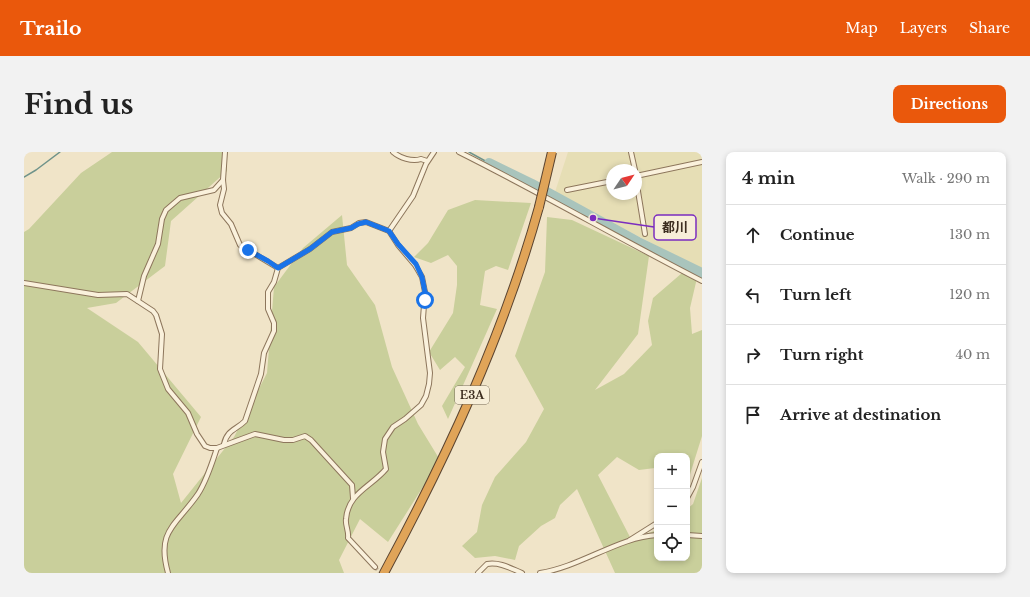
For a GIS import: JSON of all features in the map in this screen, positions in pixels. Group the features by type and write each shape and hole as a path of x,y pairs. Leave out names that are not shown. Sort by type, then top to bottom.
{"highway":[{"name":"E3A","path":"384,573 430,484 478,382 505,313 529,242 552,152"}],"street":[{"path":"225,152 223,180 224,190 220,205 222,213 231,224 240,245 278,268"},
{"path":"393,152 396,155 415,161 421,159 427,161"},
{"path":"389,231 413,196 427,161 434,152"},
{"path":"459,152 511,178 646,253 702,281"},
{"path":"631,152 634,164"},
{"path":"642,175 702,162"},
{"path":"138,301 144,276 158,244 162,219 166,210 180,198 214,190 223,180"},
{"path":"567,190 606,182"},
{"path":"639,200 645,234"},
{"path":"224,444 225,436 240,427 245,421 261,374 264,353 274,331 274,323 268,309 268,292 274,282 278,268 310,249 332,232 351,228 366,222 389,231 398,244 416,264 422,277 425,292 422,318 430,373 426,396 421,404 405,419 393,427 385,439 383,452 386,469 353,498 348,510 346,521 349,532 348,538 375,567"},
{"path":"24,283 98,295 127,294 138,301 153,311 156,315 162,334 160,369 168,389 188,413 197,434 205,446 217,448 224,444 255,434 284,440 293,440 305,436 311,440 352,485 353,498"},
{"path":"168,573 164,556 164,542 170,529 199,493 208,474 217,448"},
{"path":"690,492 702,462"},
{"path":"627,542 654,525"},
{"path":"690,535 702,536"},
{"path":"540,573 574,564 627,542 654,536"},
{"path":"478,573 487,564 495,563 502,564 522,573"}],"shaded area":[{"path":"568,152 702,152 702,270 555,192"}],"green space":[{"path":"112,152 227,152 227,171 171,221 165,266 116,303 87,308 138,342 201,417 173,474 181,503 234,437 267,373 274,287 303,248 342,215 347,265 375,305 392,367 418,424 440,460 388,542 360,519 339,560 344,573 24,573 24,232 29,229 81,173"},
{"path":"475,200 531,203 508,270 496,266 485,271 480,305 497,309 448,419 442,406 465,367 455,357 440,370 429,352 453,313 457,285 457,266 448,255 431,263 414,257 428,243 448,210"},
{"path":"547,217 572,220 649,256 638,334 595,390 624,374 652,345 648,321 653,298 682,273 697,278 690,308 692,334 702,330 702,436 690,474 690,453 654,453 654,468 639,470 617,457 598,475 631,539 654,531 654,561 690,561 690,506 693,504 702,478 702,573 615,573 577,489 560,505 555,518 541,526 519,546 515,560 495,556 475,558 462,546 477,532 482,505 495,477 526,442 544,409 515,356 545,272"}],"waterway":[{"path":"24,177 60,152"},
{"path":"469,152 489,163"},
{"path":"489,163 532,184 638,242 702,273"}],"tunnel":[{"path":"375,567 380,573"}],"place":[{"name":"都川","path":"593,218"}],"route":[{"path":"248,250 278,268 310,249 332,232 351,228 366,222 389,231 398,244 416,264 422,277 425,300"}]}
